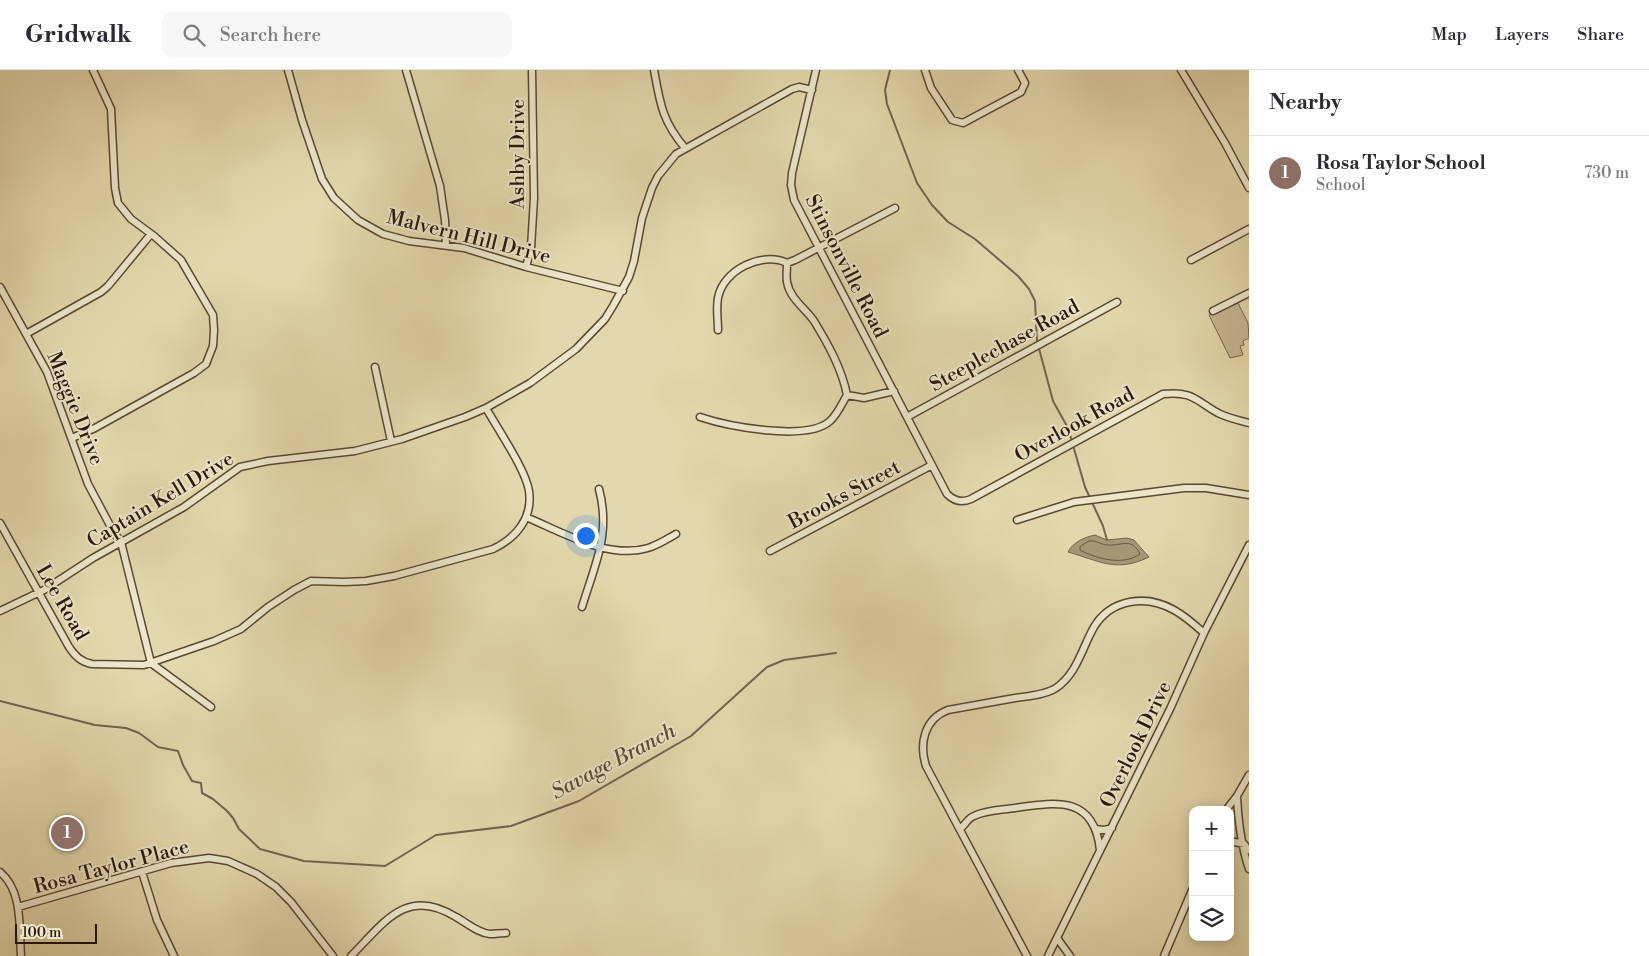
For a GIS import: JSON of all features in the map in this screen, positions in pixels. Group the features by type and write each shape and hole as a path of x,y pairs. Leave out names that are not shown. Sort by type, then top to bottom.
{"street":[{"path":"72,438 95,428 194,374 206,364 213,346 214,330 213,315 181,260 132,219 118,204 115,188 111,109 93,70"},
{"name":"Malvern Hill Drive","path":"288,70 322,179 334,198 358,220 383,234 409,241 464,248 526,267 622,291"},
{"path":"406,70 441,192 446,245"},
{"name":"Ashby Drive","path":"526,267 531,248 534,198 532,70"},
{"path":"654,70 663,114 675,136 685,148"},
{"name":"Stinsonville Road","path":"816,70 795,157 791,185 794,200 932,465"},
{"path":"925,70 931,88 952,120 963,123 1021,92 1025,83 1018,70"},
{"path":"1181,70 1249,188"},
{"name":"Captain Kell Drive","path":"0,612 39,592 121,542 184,507 240,467 268,461 355,450 391,441 445,424 486,408 530,383 576,349 604,319 622,291 634,261 642,218 652,188 666,165 676,154 792,89 799,87 812,90"},
{"path":"787,263 895,208"},
{"path":"1190,260 1249,229"},
{"path":"26,334 101,292 151,234"},
{"path":"718,330 717,299 722,286 729,277 754,260 782,260 787,263"},
{"path":"700,417 736,426 765,430 811,429 829,422 847,396 843,376 826,343 813,320 790,290 787,263"},
{"name":"Maggie Drive","path":"0,287 47,372 88,484 113,531 121,542 150,663"},
{"path":"1213,311 1249,293"},
{"name":"Steeplechase Road","path":"907,417 1117,302"},
{"path":"375,367 391,441"},
{"path":"847,396 864,398 894,391"},
{"name":"Overlook Road","path":"932,465 947,494 952,499 966,501 1163,394 1179,393 1194,397 1221,414 1233,419 1249,422"},
{"path":"486,408 527,483 530,500 526,517 600,548 623,551 648,548 676,534"},
{"name":"Brooks Street","path":"770,551 932,465"},
{"path":"1017,520 1074,502 1184,488 1206,488 1249,495"},
{"path":"582,607 603,537 604,515 599,489"},
{"name":"Lee Road","path":"0,523 69,647 78,659 92,664 133,665 150,663 241,629 294,590 312,581 358,581 394,576 493,549 506,543 526,517"},
{"name":"Overlook Drive","path":"1048,956 1174,700 1204,633 1249,545"},
{"path":"1027,956 926,766 922,747 926,731 938,714 948,710 1041,694 1056,688 1069,676 1101,617 1111,608 1126,602 1145,601 1174,609 1204,633"},
{"path":"150,663 211,707"},
{"path":"1229,806 1249,775"},
{"path":"1237,796 1238,819 1244,844 1244,854 1249,870"},
{"path":"960,829 970,818 981,814 1054,803 1062,804 1076,808 1088,819 1095,829 1100,850"},
{"path":"1095,829 1104,830 1112,828"},
{"path":"1234,843 1244,844 1249,850"},
{"name":"Rosa Taylor Place","path":"18,907 171,863 209,858 241,865 276,887 291,902 322,945 333,956"},
{"path":"0,872 13,889 18,907 20,956"},
{"path":"142,872 157,920 174,956"},
{"path":"1164,956 1190,896"},
{"path":"351,956 392,916 404,908 412,906 429,906 444,910 484,933 506,933"},
{"path":"1057,938 1070,956"}],"shaded area":[{"path":"1238,303 1248,323 1249,338 1243,341 1244,345 1240,346 1243,355 1230,358 1209,315"}],"water":[{"path":"1095,535 1107,540 1127,538 1134,540 1149,557 1137,562 1117,565 1099,562 1068,552 1073,545"}],"waterway":[{"path":"890,70 885,90 887,104 917,183 932,205 948,222 975,239 1018,276 1029,289 1035,301 1037,341 1053,401 1068,428 1085,487 1103,526 1107,540"},
{"name":"Savage Branch","path":"0,701 95,725 126,728 139,733 158,747 178,751 192,781 201,783 202,793 213,799 227,811 239,829 260,849 304,861 385,866 436,835 511,826 579,801 691,736 767,667 784,660 836,653"}],"place":[{"name":"Rosa Taylor School","path":"67,833"}]}
